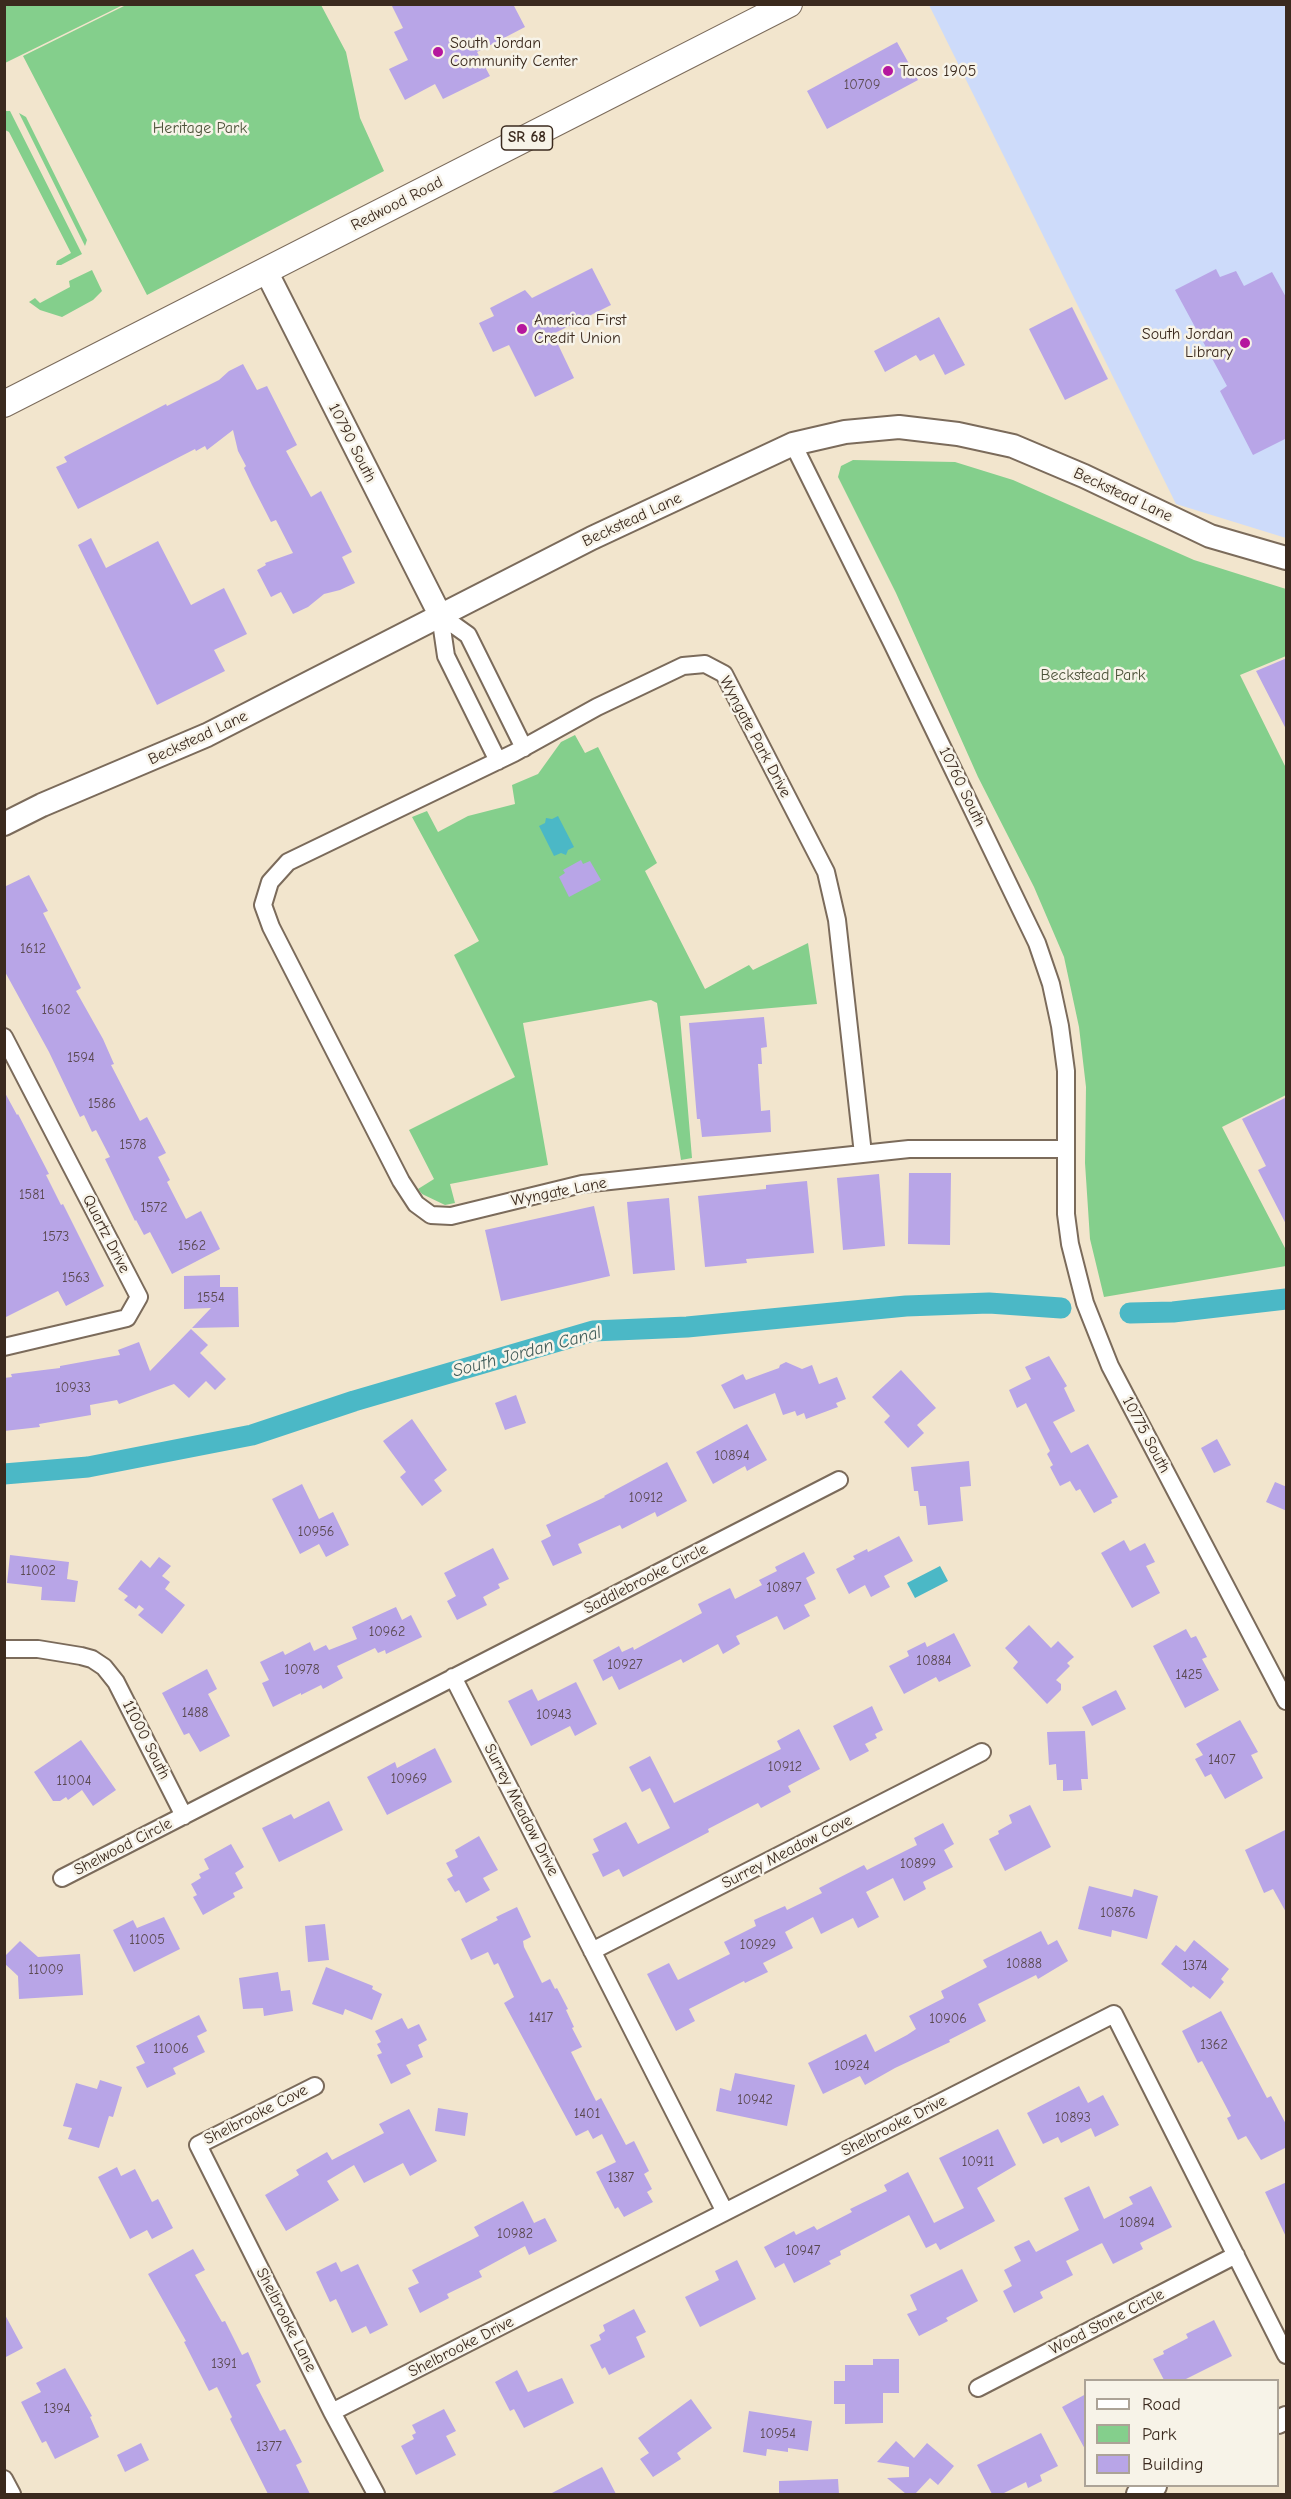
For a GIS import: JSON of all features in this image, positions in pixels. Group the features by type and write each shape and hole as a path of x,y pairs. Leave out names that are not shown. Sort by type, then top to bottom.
{"main road":[{"name":"Redwood Road","path":"4,404 789,4"}],"street":[{"name":"10790 South","path":"266,271 440,615 446,656 498,761"},
{"name":"Beckstead Lane","path":"4,824 42,805 218,730 592,538 793,444 845,432 899,427 958,434 1013,446 1084,476 1210,536 1287,558"},
{"name":"10760 South","path":"793,444 1037,943 1051,984 1060,1026 1066,1071 1066,1149"},
{"name":"10790 South","path":"440,615 468,635 524,748"},
{"name":"Wyngate Park Drive","path":"270,882 288,862 524,748 597,707 682,666 705,664 724,674 826,873 837,920 863,1154"},
{"name":"Wyngate Lane","path":"270,882 263,905 272,927 401,1181 416,1204 431,1215 451,1215 582,1184 909,1149 1066,1149"},
{"name":"Quartz Drive","path":"4,1037 139,1297 127,1318 4,1347"},
{"name":"10775 South","path":"1066,1149 1066,1214 1070,1244 1084,1303 1095,1332 1110,1366 1287,1701"},
{"name":"Saddlebrooke Circle","path":"453,1677 839,1480"},
{"name":"11000 South","path":"4,1649 38,1649 81,1656 104,1666 116,1682 184,1816"},
{"path":"184,1816 453,1677"},
{"name":"Surrey Meadow Drive","path":"453,1677 725,2212"},
{"name":"Surrey Meadow Cove","path":"592,1951 982,1752"},
{"name":"Shelwood Circle","path":"62,1878 184,1816"},
{"name":"Shelbrooke Drive","path":"332,2412 1114,2014 1287,2355"},
{"name":"Shelbrooke Cove","path":"198,2145 315,2086"},
{"name":"Shelbrooke Lane","path":"198,2145 332,2412 376,2494"},
{"name":"Wood Stone Circle","path":"978,2388 1236,2255"},
{"path":"4,2479 12,2494"},
{"path":"1138,2494 1153,2487"}],"shaded area":[{"path":"929,5 1286,5 1286,538 1176,504"}],"green space":[{"path":"5,4 123,4 123,5 5,63"},
{"name":"Heritage Park","path":"126,5 321,5 346,52 360,118 384,171 147,295 23,56"},
{"path":"5,111 10,111 82,254 61,265 56,265 57,261 71,253 9,132 5,130"},
{"path":"19,113 26,117 87,240 85,246"},
{"path":"92,270 102,291 93,300 62,317 40,310 29,302 35,298 40,303 70,287 69,281"},
{"name":"Beckstead Park","path":"853,460 955,462 1013,480 1194,560 1286,589 1286,656 1240,675 1286,768 1286,1095 1222,1127 1286,1250 1286,1266 1104,1297 1090,1239 1085,1163 1086,1087 1079,1027 1064,957 1034,887 978,777 896,593 838,477 841,466"},
{"path":"575,735 585,753 598,747 657,863 645,871 705,989 749,965 753,970 808,943 817,1004 680,1016 692,1158 681,1160 657,1003 651,1000 523,1023 548,1165 450,1184 455,1203 445,1205 422,1194 418,1189 434,1179 409,1130 515,1077 454,955 479,941 412,817 427,811 438,832 468,816 515,804 512,785 538,774 561,742"}],"water":[{"path":"558,816 574,847 568,850 566,855 561,853 554,856 539,826 545,823 546,818 552,819"},
{"path":"940,1566 948,1581 915,1598 907,1583"}],"building":[{"name":"South Jordan Community Center","path":"391,4 513,4 525,27 477,52 490,76 443,99 435,84 405,100 389,69 408,60 394,32 403,28"},
{"path":"897,42 918,80 827,129 807,91"},
{"name":"America First Credit Union","path":"592,268 611,305 553,334 574,378 535,397 509,345 493,352 479,323 494,316 490,308 525,290 532,298"},
{"name":"South Jordan Library","path":"1216,269 1220,277 1236,271 1244,286 1272,272 1287,299 1287,438 1253,455 1220,391 1227,386 1175,290"},
{"path":"1072,307 1108,379 1065,400 1029,329"},
{"path":"939,317 965,365 945,375 934,354 920,361 916,355 885,372 874,351"},
{"path":"243,364 257,390 267,386 297,445 286,451 311,497 321,491 352,552 342,557 355,583 324,594 308,607 293,614 281,592 271,597 257,570 266,565 265,563 293,553 276,520 271,522 252,485 238,451 233,430 207,450 205,446 196,451 195,449 78,509 56,467 67,462 64,457 166,404 167,406 219,380 229,371"},
{"path":"91,538 106,568 158,541 191,605 224,588 247,634 214,650 225,671 157,705 78,545"},
{"path":"1287,658 1287,731 1256,671"},
{"path":"581,860 583,864 590,861 601,880 569,897 559,877 565,873 563,870"},
{"path":"29,875 48,911 43,913 81,988 76,991 103,1039 114,1064 111,1065 140,1121 147,1117 166,1153 158,1157 170,1180 167,1182 186,1219 201,1211 220,1249 172,1274 150,1232 144,1235 135,1221 105,1159 110,1157 96,1130 92,1132 84,1115 80,1117 49,1052 4,970 4,887"},
{"path":"764,1017 767,1047 761,1048 762,1064 758,1064 761,1111 770,1110 771,1132 702,1137 700,1119 697,1119 689,1023"},
{"path":"4,1091 49,1174 46,1175 104,1286 66,1306 58,1291 4,1318"},
{"path":"1287,1097 1287,1226 1258,1170 1266,1166 1242,1119"},
{"path":"909,1173 951,1173 950,1245 908,1244"},
{"path":"879,1174 885,1246 843,1250 837,1178"},
{"path":"807,1181 814,1253 746,1259 747,1263 705,1267 698,1196 766,1189 766,1185"},
{"path":"669,1198 675,1270 633,1274 627,1202"},
{"path":"594,1206 610,1276 501,1301 485,1230"},
{"path":"220,1275 220,1287 238,1287 239,1327 192,1328 211,1308 184,1309 184,1276"},
{"path":"191,1329 208,1345 200,1353 226,1379 215,1390 206,1381 189,1398 174,1384 119,1404 117,1400 90,1405 91,1415 39,1424 40,1427 4,1431 4,1378 12,1377 11,1374 60,1368 60,1366 120,1355 118,1350 139,1342 150,1371"},
{"path":"1049,1356 1067,1386 1064,1388 1075,1411 1053,1422 1071,1453 1088,1444 1118,1497 1094,1513 1080,1489 1076,1491 1070,1481 1060,1486 1050,1467 1053,1465 1047,1454 1050,1451 1026,1403 1017,1408 1009,1390 1031,1379 1025,1367"},
{"path":"786,1362 802,1369 812,1365 819,1384 837,1377 846,1399 836,1403 838,1407 806,1419 804,1413 797,1416 795,1411 783,1415 775,1393 734,1409 721,1385 743,1374 746,1380 779,1368"},
{"path":"901,1370 936,1408 917,1425 924,1433 908,1448 884,1422 890,1416 872,1397"},
{"path":"516,1395 526,1423 505,1430 495,1403"},
{"path":"412,1419 447,1470 434,1480 442,1491 422,1506 400,1477 406,1472 383,1441"},
{"path":"747,1424 767,1460 747,1471 745,1466 713,1484 696,1452"},
{"path":"1217,1439 1231,1465 1214,1473 1201,1448"},
{"path":"969,1461 971,1486 960,1487 963,1521 928,1525 926,1506 920,1506 918,1491 914,1491 911,1467"},
{"path":"667,1462 687,1501 657,1517 655,1512 622,1529 620,1525 578,1544 582,1553 553,1566 541,1541 551,1536 546,1525 605,1497"},
{"path":"1275,1482 1287,1487 1287,1511 1266,1502"},
{"path":"302,1484 319,1519 333,1512 349,1545 326,1557 319,1544 300,1554 272,1499"},
{"path":"899,1536 913,1561 884,1576 890,1587 871,1597 865,1585 849,1594 836,1569 855,1559 853,1556 867,1549 868,1552"},
{"path":"1124,1540 1130,1551 1145,1543 1155,1562 1146,1566 1160,1593 1132,1608 1101,1553"},
{"path":"493,1548 509,1579 498,1584 500,1588 483,1597 487,1605 457,1620 447,1601 456,1596 444,1573"},
{"path":"804,1552 815,1573 806,1578 816,1599 804,1605 810,1616 784,1630 777,1616 736,1636 740,1644 723,1654 718,1644 683,1663 681,1659 619,1690 612,1676 603,1681 593,1660 619,1646 622,1652 633,1647 634,1650 702,1613 698,1604 730,1588 735,1599 762,1585 759,1580 777,1571 775,1567"},
{"path":"10,1555 69,1562 67,1579 78,1581 75,1602 41,1600 42,1587 7,1583"},
{"path":"159,1557 171,1566 162,1576 170,1582 165,1589 185,1605 162,1634 138,1615 144,1609 139,1605 136,1609 124,1600 128,1596 118,1589 141,1560 150,1568"},
{"path":"396,1607 402,1620 411,1615 422,1637 386,1654 385,1650 378,1653 375,1648 337,1666 343,1678 323,1689 321,1685 273,1707 262,1683 269,1680 260,1662 283,1651 285,1655 310,1642 314,1651 326,1645 329,1650 357,1639 352,1627"},
{"path":"1029,1625 1051,1648 1058,1641 1074,1657 1067,1663 1070,1666 1056,1680 1061,1684 1061,1690 1047,1704 1013,1668 1018,1662 1005,1648"},
{"path":"1186,1629 1191,1638 1196,1636 1207,1657 1202,1659 1219,1690 1185,1708 1153,1646"},
{"path":"954,1633 971,1666 939,1682 936,1677 904,1694 889,1666 909,1656 907,1651 925,1642 927,1647"},
{"path":"207,1669 217,1689 208,1694 230,1736 200,1752 189,1733 184,1735 162,1693"},
{"path":"576,1682 597,1724 575,1736 570,1726 531,1746 508,1701 532,1689 538,1701"},
{"path":"1116,1690 1126,1709 1092,1726 1082,1707"},
{"path":"872,1706 883,1730 875,1734 877,1738 865,1744 869,1751 850,1761 833,1726"},
{"path":"1240,1720 1258,1752 1251,1755 1263,1778 1225,1799 1211,1774 1205,1777 1195,1759 1203,1755 1196,1744"},
{"path":"799,1729 820,1769 788,1786 791,1792 761,1808 758,1803 708,1829 709,1832 623,1877 619,1869 603,1877 592,1854 599,1851 593,1839 626,1822 638,1844 670,1828 650,1788 642,1792 629,1767 650,1756 674,1803 781,1749 777,1741"},
{"path":"1085,1731 1088,1779 1081,1779 1082,1790 1063,1791 1063,1780 1057,1780 1056,1764 1049,1765 1047,1732"},
{"path":"81,1740 116,1790 93,1806 82,1790 68,1800 66,1797 60,1801 53,1801 34,1772"},
{"path":"435,1748 452,1782 387,1815 367,1777 395,1762 397,1768"},
{"path":"329,1801 343,1830 279,1862 262,1828 291,1814 294,1819"},
{"path":"1030,1805 1051,1847 1005,1871 989,1839 1012,1823 1009,1815"},
{"path":"943,1823 954,1844 944,1850 953,1867 923,1882 926,1889 904,1901 893,1878 866,1892 879,1917 858,1928 853,1918 821,1934 813,1917 785,1932 793,1948 763,1963 768,1972 745,1983 744,1981 689,2009 695,2021 676,2031 647,1974 669,1963 678,1980 730,1954 724,1942 756,1926 754,1920 785,1906 787,1910 822,1893 819,1888 864,1865 867,1870 917,1845 914,1838"},
{"path":"1287,1829 1287,1914 1273,1889 1264,1893 1245,1850"},
{"path":"479,1836 498,1870 483,1878 490,1890 466,1903 459,1890 455,1892 447,1879 453,1876 446,1863 458,1857 455,1850"},
{"path":"231,1844 244,1867 235,1873 243,1888 233,1893 235,1897 203,1915 193,1897 197,1895 191,1884 201,1878 199,1874 209,1869 204,1859"},
{"path":"1089,1886 1132,1897 1134,1889 1158,1896 1147,1939 1112,1930 1111,1937 1078,1929"},
{"path":"517,1907 531,1937 523,1941 524,1947 542,1983 550,1979 568,2009 566,2010 574,2027 572,2028 582,2047 571,2052 596,2101 601,2098 626,2145 634,2141 649,2171 644,2174 652,2189 647,2192 653,2202 624,2217 618,2207 615,2209 596,2172 616,2162 602,2134 593,2139 588,2130 576,2136 504,2003 514,1997 498,1963 494,1965 488,1952 471,1960 461,1939 498,1920 496,1917"},
{"path":"164,1917 180,1949 134,1972 113,1930 133,1920 137,1928"},
{"path":"325,1924 329,1960 308,1962 305,1926"},
{"path":"1041,1931 1048,1945 1057,1940 1068,1961 1038,1979 1036,1975 978,2004 986,2021 949,2040 950,2042 865,2085 860,2076 823,2094 808,2063 866,2034 875,2052 907,2035 916,2029 909,2016 944,1998 941,1991 987,1967 983,1960"},
{"path":"1194,1940 1229,1969 1221,1979 1224,1982 1210,1999 1193,1986 1191,1988 1161,1964 1176,1945 1185,1952"},
{"path":"20,1941 38,1957 80,1954 83,1995 19,1999 18,1976 4,1963 4,1957"},
{"path":"326,1967 373,1986 372,1989 382,1994 372,2020 345,2009 343,2015 312,2004"},
{"path":"278,1972 281,1991 290,1990 293,2011 264,2016 263,2008 243,2009 239,1978"},
{"path":"1221,2011 1267,2098 1271,2096 1287,2126 1287,2147 1261,2160 1246,2136 1238,2140 1227,2118 1231,2116 1202,2061 1198,2063 1182,2031"},
{"path":"199,2015 207,2031 197,2036 205,2052 173,2068 176,2074 147,2088 136,2067 145,2063 136,2046"},
{"path":"402,2018 408,2029 419,2024 427,2040 418,2045 423,2057 406,2065 411,2074 391,2084 377,2055 382,2053 377,2044 381,2042 375,2031"},
{"path":"735,2073 795,2085 787,2126 716,2111 720,2088 731,2091"},
{"path":"100,2080 122,2087 113,2117 109,2116 99,2148 68,2139 72,2128 63,2126 76,2083 97,2089"},
{"path":"1079,2086 1088,2103 1103,2095 1119,2125 1095,2137 1091,2128 1061,2143 1058,2137 1043,2144 1027,2113"},
{"path":"438,2108 468,2113 465,2136 435,2131"},
{"path":"409,2109 437,2161 410,2176 403,2163 364,2183 354,2165 327,2181 339,2200 286,2231 265,2195 299,2175 296,2170 327,2152 332,2160 384,2133 379,2124"},
{"path":"998,2129 1016,2165 977,2188 995,2221 940,2250 936,2243 926,2248 909,2215 840,2251 841,2255 829,2261 831,2264 794,2283 784,2263 775,2268 764,2247 794,2231 796,2235 814,2226 817,2230 852,2212 850,2209 887,2191 884,2185 908,2172 934,2223 964,2208 939,2158"},
{"path":"117,2167 121,2176 135,2169 152,2202 158,2199 173,2228 152,2239 147,2230 130,2239 98,2177"},
{"path":"1287,2182 1287,2239 1265,2192"},
{"path":"1089,2186 1104,2219 1133,2204 1129,2197 1151,2186 1172,2227 1140,2243 1143,2249 1113,2264 1102,2243 1066,2261 1073,2275 1040,2292 1043,2298 1014,2313 1003,2291 1012,2286 1004,2270 1021,2261 1014,2247 1029,2240 1036,2252 1079,2230 1064,2198"},
{"path":"523,2201 534,2223 545,2218 557,2241 529,2255 525,2246 479,2271 482,2277 447,2294 449,2298 420,2313 408,2288 419,2283 412,2270 479,2236 474,2227"},
{"path":"193,2249 205,2270 195,2275 222,2322 225,2321 242,2355 248,2352 261,2382 256,2385 280,2431 285,2429 302,2462 296,2465 310,2494 268,2494 230,2419 232,2417 217,2387 209,2391 184,2342 186,2341 148,2274"},
{"path":"737,2260 756,2299 700,2327 685,2297 719,2280 715,2271"},
{"path":"336,2262 341,2272 358,2264 388,2325 370,2334 366,2326 352,2333 336,2299 330,2302 316,2272"},
{"path":"962,2269 978,2301 946,2318 948,2321 919,2336 907,2314 917,2310 910,2295"},
{"path":"634,2309 646,2332 636,2337 645,2357 609,2375 605,2367 602,2369 590,2345 601,2340 599,2335 605,2331 603,2325"},
{"path":"4,2313 23,2348 4,2358"},
{"path":"1214,2320 1232,2356 1186,2379 1163,2379 1153,2359 1188,2338 1186,2334"},
{"path":"873,2359 899,2359 899,2393 883,2393 883,2423 845,2424 845,2404 834,2404 834,2381 845,2381 845,2365 873,2365"},
{"path":"65,2368 92,2416 90,2417 99,2437 55,2459 46,2441 42,2443 21,2402 41,2392 36,2383"},
{"path":"517,2370 528,2392 562,2378 574,2403 524,2428 514,2409 510,2411 495,2382"},
{"path":"1084,2395 1084,2447 1062,2407"},
{"path":"691,2399 712,2428 677,2453 681,2459 653,2477 640,2459 649,2453 638,2438"},
{"path":"444,2409 456,2431 446,2436 456,2455 416,2475 401,2446 414,2439 412,2435 416,2433 412,2425"},
{"path":"749,2411 812,2421 808,2451 788,2448 788,2452 767,2449 766,2456 743,2452"},
{"path":"1041,2433 1058,2466 1040,2475 1042,2481 1028,2488 1026,2482 1002,2494 992,2494 977,2465"},
{"path":"896,2441 914,2458 927,2443 954,2466 938,2485 930,2478 915,2494 906,2494 887,2478 909,2477 909,2467 877,2462"},
{"path":"141,2443 149,2460 125,2472 117,2455"},
{"path":"602,2467 616,2494 550,2494"},
{"path":"838,2479 839,2494 779,2494 779,2481"}],"waterway":[{"name":"South Jordan Canal","path":"1130,1313 1173,1312 1286,1299"},
{"name":"South Jordan Canal","path":"4,1474 88,1467 252,1435 354,1401 593,1331 687,1327 906,1306 989,1303 1061,1308"}],"place":[{"name":"South Jordan Community Center","path":"438,52"},
{"name":"Tacos 1905","path":"888,71"},
{"name":"America First Credit Union","path":"522,329"},
{"name":"South Jordan Library","path":"1245,343"}]}
